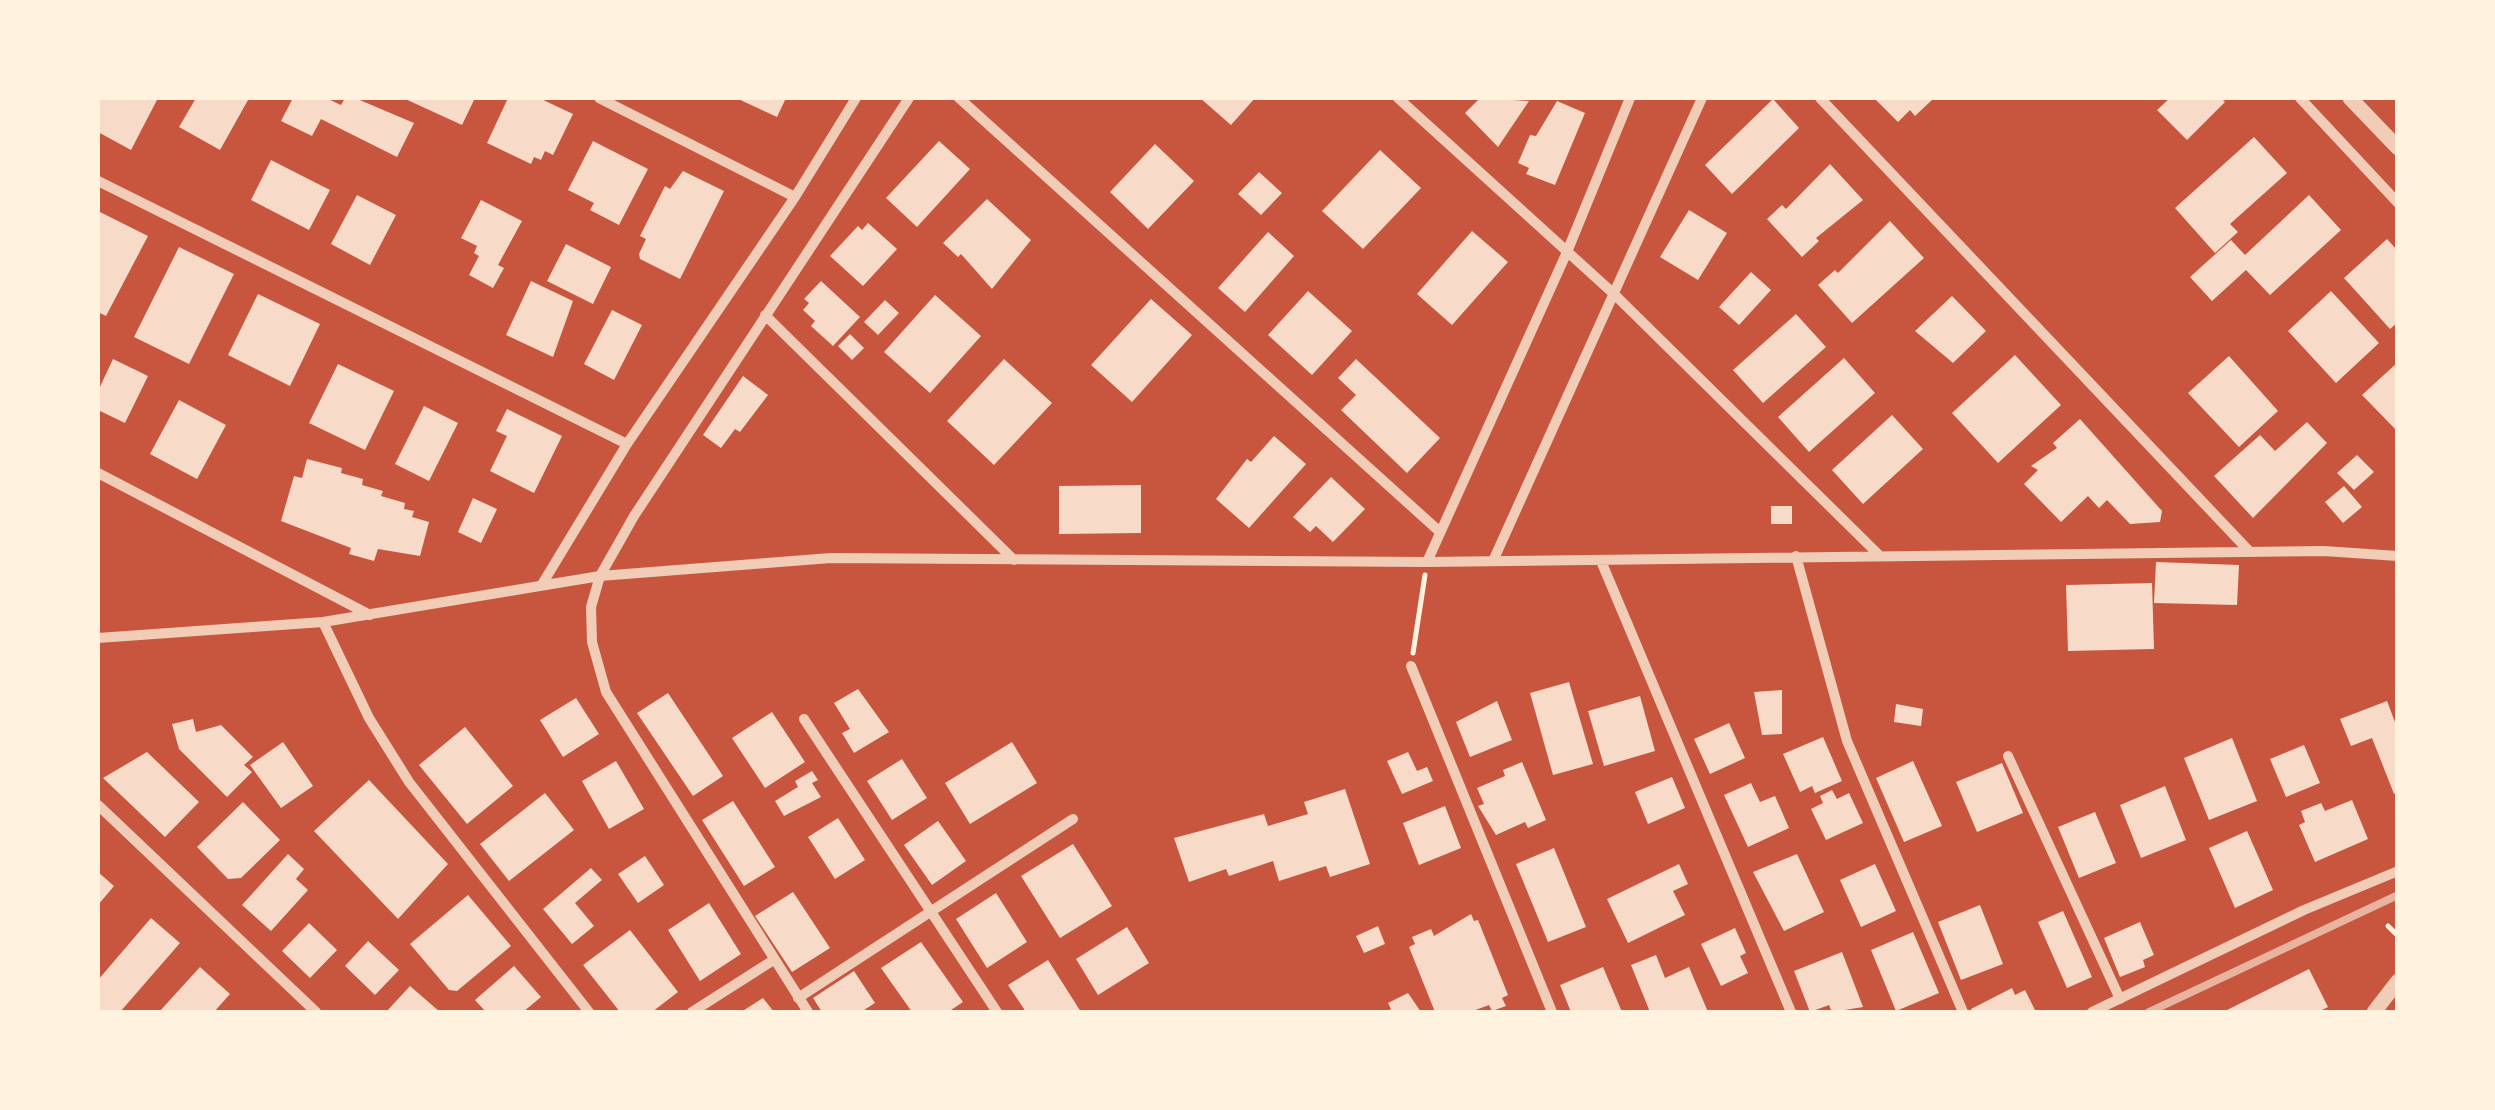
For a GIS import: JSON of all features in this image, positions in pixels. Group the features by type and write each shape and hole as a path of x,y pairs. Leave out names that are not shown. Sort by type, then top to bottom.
{"street":[{"path":"599,98 795,197"},
{"path":"541,586 627,444 795,197 856,98"},
{"path":"808,1012 772,961 602,682 590,618 600,576 908,98"},
{"path":"959,98 1440,532"},
{"path":"1398,98 1614,294 1878,554"},
{"path":"1427,562 1566,252 1630,98"},
{"path":"1493,561 1702,98"},
{"path":"1820,98 2250,552"},
{"path":"2300,98 2398,204"},
{"path":"2350,98 2398,148"},
{"path":"98,181 627,444"},
{"path":"765,315 1014,560"},
{"path":"98,473 371,615"},
{"path":"98,638 322,622 600,576 831,558 1427,562 1878,554 2250,552 2398,556"},
{"path":"1796,556 1847,741 1963,1012"},
{"path":"1601,561 1791,1012"},
{"path":"322,622 369,718 408,782 589,1012"},
{"path":"1411,666 1552,1012"},
{"path":"804,719 997,1012"},
{"path":"2008,756 2120,999"},
{"path":"98,804 316,1012"},
{"path":"798,998 1073,818"},
{"path":"2092,1012 2398,872"},
{"path":"692,1012 772,961"},
{"path":"2374,1012 2398,980"}],"path":[{"path":"1411,666 1427,562"},
{"path":"2388,926 2398,936"}],"building":[{"path":"98,98 158,98 131,150 98,132"},
{"path":"196,98 248,100 220,150 179,127"},
{"path":"293,98 326,98 341,105 345,98 355,98 414,123 397,157 321,119 312,136 281,121"},
{"path":"403,98 475,98 462,125"},
{"path":"508,98 539,98 573,114 553,155 545,151 541,160 534,157 531,164 487,143"},
{"path":"736,98 786,98 777,117"},
{"path":"1200,98 1255,98 1231,125"},
{"path":"1480,98 1529,101 1498,147 1465,113"},
{"path":"1874,98 1934,98 1915,116 1910,110 1898,122"},
{"path":"2170,98 2221,98 2225,102 2187,140 2157,110"},
{"path":"1773,99 1799,128 1732,194 1705,165"},
{"path":"1557,101 1585,113 1555,185 1526,174 1529,168 1518,163 1530,135 1536,136"},
{"path":"2254,137 2287,173 2230,224 2238,232 2215,253 2175,208"},
{"path":"593,141 648,169 619,225 590,210 594,203 568,190"},
{"path":"939,141 970,169 917,227 886,198"},
{"path":"1155,144 1194,181 1148,229 1110,192"},
{"path":"1380,150 1421,188 1363,249 1322,211"},
{"path":"271,160 330,190 309,230 251,200"},
{"path":"1830,164 1863,200 1816,238 1819,241 1802,257 1767,219 1782,205 1786,209"},
{"path":"683,171 724,191 680,279 640,259 639,254 646,239 640,236 665,186 670,189"},
{"path":"1259,172 1282,193 1261,215 1238,194"},
{"path":"357,195 396,215 370,265 331,244"},
{"path":"2309,195 2341,230 2270,295 2246,270 2212,301 2190,277 2231,240 2245,255"},
{"path":"987,199 1031,240 992,289 961,254 958,257 943,243"},
{"path":"481,200 522,221 498,265 504,268 493,288 469,275 479,256 474,253 477,246 461,238"},
{"path":"1689,210 1727,233 1698,280 1660,257"},
{"path":"98,211 148,236 106,316 98,312"},
{"path":"1890,221 1924,258 1852,323 1818,285 1835,270 1838,273"},
{"path":"868,223 897,249 863,286 830,256 858,226 862,230"},
{"path":"1472,231 1508,262 1452,325 1417,294"},
{"path":"1268,232 1294,256 1245,312 1218,288"},
{"path":"2387,239 2398,251 2398,322 2390,329 2344,278"},
{"path":"566,244 611,267 593,304 547,281"},
{"path":"179,247 234,274 189,364 134,337"},
{"path":"1751,272 1771,290 1739,325 1719,307"},
{"path":"531,281 573,301 553,357 506,335"},
{"path":"821,281 860,317 833,346 811,326 815,321 803,310 809,303 804,299"},
{"path":"1308,291 1352,331 1312,375 1268,335"},
{"path":"2331,291 2379,343 2336,383 2288,331"},
{"path":"258,294 320,324 290,386 228,355"},
{"path":"935,295 981,336 930,393 884,352"},
{"path":"1952,296 1986,331 1953,363 1915,331"},
{"path":"1151,299 1192,335 1132,402 1091,365"},
{"path":"885,300 899,313 878,335 864,322"},
{"path":"612,310 642,325 614,380 584,364"},
{"path":"1796,314 1826,347 1763,403 1733,370"},
{"path":"850,334 864,348 852,360 838,346"},
{"path":"2015,355 2061,405 1998,463 1952,413"},
{"path":"2229,356 2278,411 2239,447 2188,393"},
{"path":"1844,358 1875,393 1809,452 1778,417"},
{"path":"113,359 148,376 125,423 98,410 98,391"},
{"path":"1004,359 1052,403 994,465 947,421"},
{"path":"1356,359 1440,438 1407,473 1341,410 1356,395 1338,378"},
{"path":"2398,362 2398,432 2362,395"},
{"path":"338,364 394,391 365,450 309,423"},
{"path":"743,376 768,395 740,432 735,429 721,448 703,435"},
{"path":"179,400 226,425 197,479 150,454"},
{"path":"424,406 458,423 429,481 395,464"},
{"path":"507,409 562,436 534,493 490,471 507,436 496,431"},
{"path":"1892,415 1923,449 1863,504 1832,470"},
{"path":"2080,419 2162,511 2160,522 2130,524 2107,500 2099,508 2088,496 2061,522 2024,484 2038,470 2031,466 2057,448 2053,443"},
{"path":"2307,422 2327,443 2253,518 2214,476 2260,435 2275,451"},
{"path":"1274,436 1306,464 1249,528 1216,499 1247,459 1251,462"},
{"path":"2357,455 2374,472 2354,490 2337,473"},
{"path":"307,459 342,468 341,473 363,479 362,485 405,503 404,509 414,511 412,517 429,522 420,556 378,549 374,561 349,554 351,548 281,521 294,476 302,478"},
{"path":"1331,477 1365,509 1333,542 1316,526 1310,532 1293,517"},
{"path":"1141,485 1141,533 1059,534 1059,486"},
{"path":"2344,486 2362,507 2343,523 2325,502"},
{"path":"473,498 497,509 481,543 458,532"},
{"path":"1771,506 1792,506 1792,524 1771,524"},
{"path":"2156,562 2239,565 2237,605 2154,603"},
{"path":"2152,583 2154,649 2068,651 2066,585"},
{"path":"1569,682 1593,764 1553,775 1530,693"},
{"path":"858,689 889,732 854,753 842,733 850,729 834,703"},
{"path":"1782,690 1782,734 1762,735 1754,692"},
{"path":"668,693 723,776 693,796 637,713"},
{"path":"1640,696 1655,751 1604,766 1588,711"},
{"path":"576,698 599,734 563,757 540,720"},
{"path":"1497,701 1512,740 1470,757 1456,722"},
{"path":"2387,701 2398,730 2398,792 2394,794 2372,738 2351,746 2340,719"},
{"path":"1896,704 1923,709 1921,726 1894,722"},
{"path":"772,712 805,762 765,788 732,738"},
{"path":"193,719 196,732 221,725 253,757 244,765 252,772 227,797 179,749 172,724"},
{"path":"1729,723 1745,758 1710,774 1694,739"},
{"path":"465,727 513,786 467,824 419,765"},
{"path":"1823,737 1842,781 1815,793 1812,786 1800,792 1783,754"},
{"path":"2232,738 2257,801 2209,820 2184,758"},
{"path":"283,742 313,786 281,808 250,765"},
{"path":"1012,742 1037,783 970,824 945,783"},
{"path":"2304,745 2320,783 2286,797 2270,759"},
{"path":"147,752 199,802 165,837 103,778"},
{"path":"1408,752 1417,771 1427,767 1433,781 1402,794 1387,761"},
{"path":"902,759 927,798 892,820 867,781"},
{"path":"616,761 644,809 609,829 582,781"},
{"path":"1913,761 1942,826 1904,842 1876,778"},
{"path":"1522,762 1546,820 1528,828 1525,822 1496,835 1478,806 1484,804 1477,788 1505,776 1503,770"},
{"path":"2002,763 2023,813 1977,832 1956,782"},
{"path":"812,771 818,780 812,783 821,797 784,816 775,801 798,787 795,781"},
{"path":"1672,777 1685,808 1648,824 1635,792"},
{"path":"369,780 448,864 398,919 314,831"},
{"path":"1751,783 1760,802 1775,796 1789,828 1748,847 1724,795"},
{"path":"2165,786 2186,840 2141,858 2120,805"},
{"path":"1345,789 1370,864 1330,877 1326,866 1279,881 1273,861 1229,876 1226,869 1189,882 1174,838 1264,814 1268,826 1308,814 1304,802"},
{"path":"1832,790 1837,799 1849,793 1863,823 1826,840 1811,809 1823,803 1820,796"},
{"path":"545,793 574,830 509,881 480,844"},
{"path":"2352,800 2368,839 2315,862 2299,825 2305,822 2301,811 2321,803 2325,811"},
{"path":"733,801 775,867 744,886 702,820"},
{"path":"243,802 280,840 241,878 228,879 197,847"},
{"path":"1445,806 1461,848 1419,865 1403,823"},
{"path":"2095,812 2116,863 2079,878 2058,827"},
{"path":"838,818 865,860 835,879 808,837"},
{"path":"938,821 966,861 932,885 904,845"},
{"path":"2247,831 2273,890 2235,908 2209,848"},
{"path":"1073,844 1112,906 1060,938 1021,876"},
{"path":"1554,848 1586,927 1548,942 1516,864"},
{"path":"288,854 304,869 296,879 308,890 271,931 242,905"},
{"path":"1797,854 1824,912 1784,931 1753,872"},
{"path":"645,856 664,885 638,903 618,874"},
{"path":"1679,864 1688,884 1673,891 1685,915 1628,943 1607,899"},
{"path":"1875,864 1896,911 1861,927 1840,880"},
{"path":"591,868 602,880 575,903 594,926 572,944 543,909"},
{"path":"98,872 114,886 98,905"},
{"path":"793,892 830,948 792,972 755,916"},
{"path":"996,893 1027,942 987,968 956,919"},
{"path":"468,895 511,946 457,991 449,990 410,944"},
{"path":"709,903 741,954 700,981 668,930"},
{"path":"1980,905 2003,964 1961,980 1938,922"},
{"path":"2063,911 2092,977 2067,988 2038,922"},
{"path":"1471,914 1474,921 1478,920 1508,995 1502,998 1506,1006 1492,1011 1489,1005 1470,1012 1435,1012 1409,947 1415,944 1412,937 1431,929 1434,936"},
{"path":"151,918 180,943 120,1012 102,1012 98,1008 98,980"},
{"path":"2140,922 2154,955 2143,960 2145,967 2120,977 2104,938"},
{"path":"309,923 337,950 310,978 282,951"},
{"path":"1378,926 1385,944 1364,953 1356,936"},
{"path":"1127,927 1149,963 1098,995 1076,959"},
{"path":"1735,928 1746,953 1740,956 1748,973 1721,986 1701,944"},
{"path":"630,930 678,992 652,1012 620,1012 583,965"},
{"path":"1913,932 1939,993 1896,1011 1871,950"},
{"path":"368,941 399,970 375,995 345,966"},
{"path":"921,942 963,1002 948,1012 912,1012 881,968"},
{"path":"1842,952 1863,1007 1832,1012 1829,1005 1810,1012 1794,971"},
{"path":"1656,955 1665,978 1689,967 1708,1012 1650,1012 1631,965"},
{"path":"1048,960 1081,1012 1026,1012 1008,985"},
{"path":"514,966 541,997 523,1012 486,1012 475,1000"},
{"path":"200,967 230,994 214,1012 159,1012"},
{"path":"1603,967 1622,1012 1571,1012 1560,985"},
{"path":"2309,969 2328,1007 2318,1012 2223,1012"},
{"path":"854,971 875,1003 861,1012 822,1012 813,998"},
{"path":"410,986 440,1012 386,1012"},
{"path":"2012,988 2015,995 2025,990 2036,1012 1971,1009"},
{"path":"1408,993 1421,1012 1385,1012 1391,1009 1388,1003"},
{"path":"763,998 774,1012 741,1012"}],"railway":[{"path":"2149,1012 2398,895"}]}
